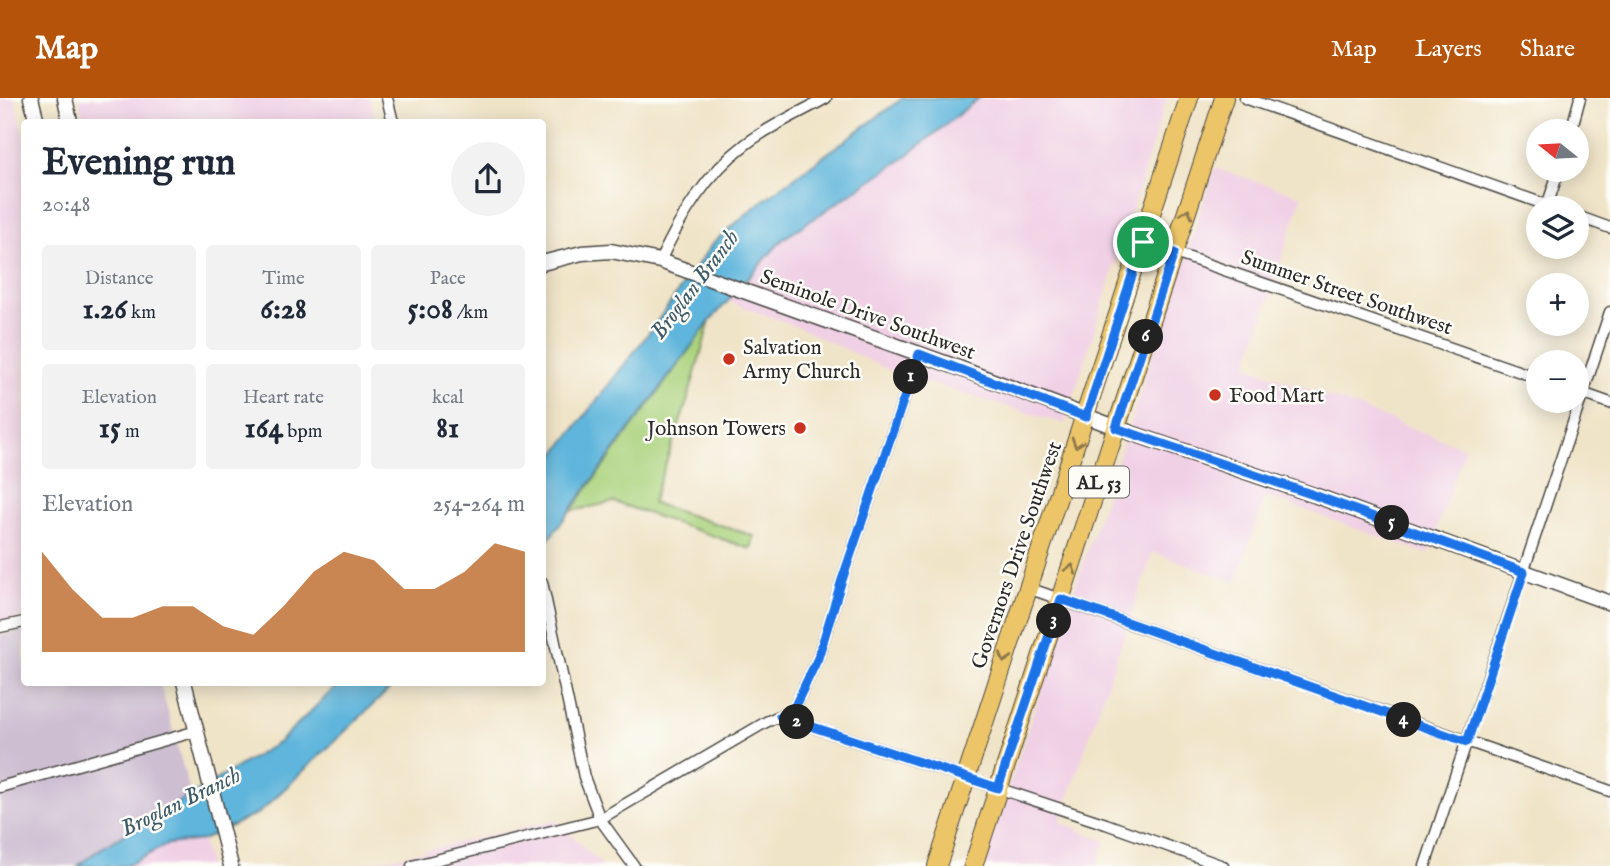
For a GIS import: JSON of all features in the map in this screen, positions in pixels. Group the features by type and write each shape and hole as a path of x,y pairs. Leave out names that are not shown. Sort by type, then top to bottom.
{"main road":[{"name":"Governors Drive Southwest","path":"937,866 1189,98"},
{"name":"AL 53","path":"973,866 1224,98"}],"street":[{"path":"31,98 36,119"},
{"path":"65,98 69,119"},
{"path":"387,98 392,119"},
{"path":"660,261 674,232 707,179 716,170 748,142 826,98"},
{"path":"1245,98 1526,198"},
{"path":"1574,119 1580,98"},
{"path":"1589,220 1610,228"},
{"name":"Summer Street Southwest","path":"1143,242 1526,374"},
{"name":"Seminole Drive Southwest","path":"546,262 582,253 611,251 660,261 1116,428 1314,495 1610,603"},
{"path":"1589,368 1610,312"},
{"path":"412,866 600,819 793,710 818,658 919,354"},
{"path":"1589,395 1610,403"},
{"path":"1425,866 1524,572 1573,413"},
{"path":"1028,588 1610,791"},
{"path":"546,601 584,777 600,819 634,866"},
{"path":"0,627 21,623"},
{"path":"185,686 232,866"},
{"path":"780,716 1223,866"},
{"path":"0,787 197,731"}],"shaded area":[{"path":"0,98 14,98 21,127 21,617 0,621"},
{"path":"79,98 369,98 375,119 83,119"},
{"path":"979,98 1167,98 1065,424 895,373 800,328 727,301 783,239 904,158"},
{"path":"1215,168 1302,196 1247,366 1465,448 1428,554 1265,496 1236,582 1153,552 1060,822 1105,841 1097,866 985,866 1003,804"},
{"path":"21,630 21,686 161,686 191,796 97,851 78,866 0,866 0,635"},
{"path":"556,820 603,866 356,866"},
{"path":"202,840 209,866 126,866 168,844"}],"green space":[{"path":"710,321 686,405 652,503 754,536 751,549 614,502 571,511"}],"water":[{"name":"Broglan Branch","path":"903,98 979,98 904,158 783,239 710,321 546,543 546,466 651,330 713,243 757,205"},
{"path":"337,686 393,686 259,813 202,840 168,844 126,866 78,866 97,851 279,742"}],"place":[{"name":"Salvation Army Church","path":"729,359"},
{"name":"Food Mart","path":"1215,395"},
{"name":"Johnson Towers","path":"800,428"}],"route":[{"path":"1143,242 1174,253 1116,428 1314,495 1524,572 1467,742 1061,599 998,788 780,716 793,710 818,658 919,354 1086,417 1143,242"}]}
